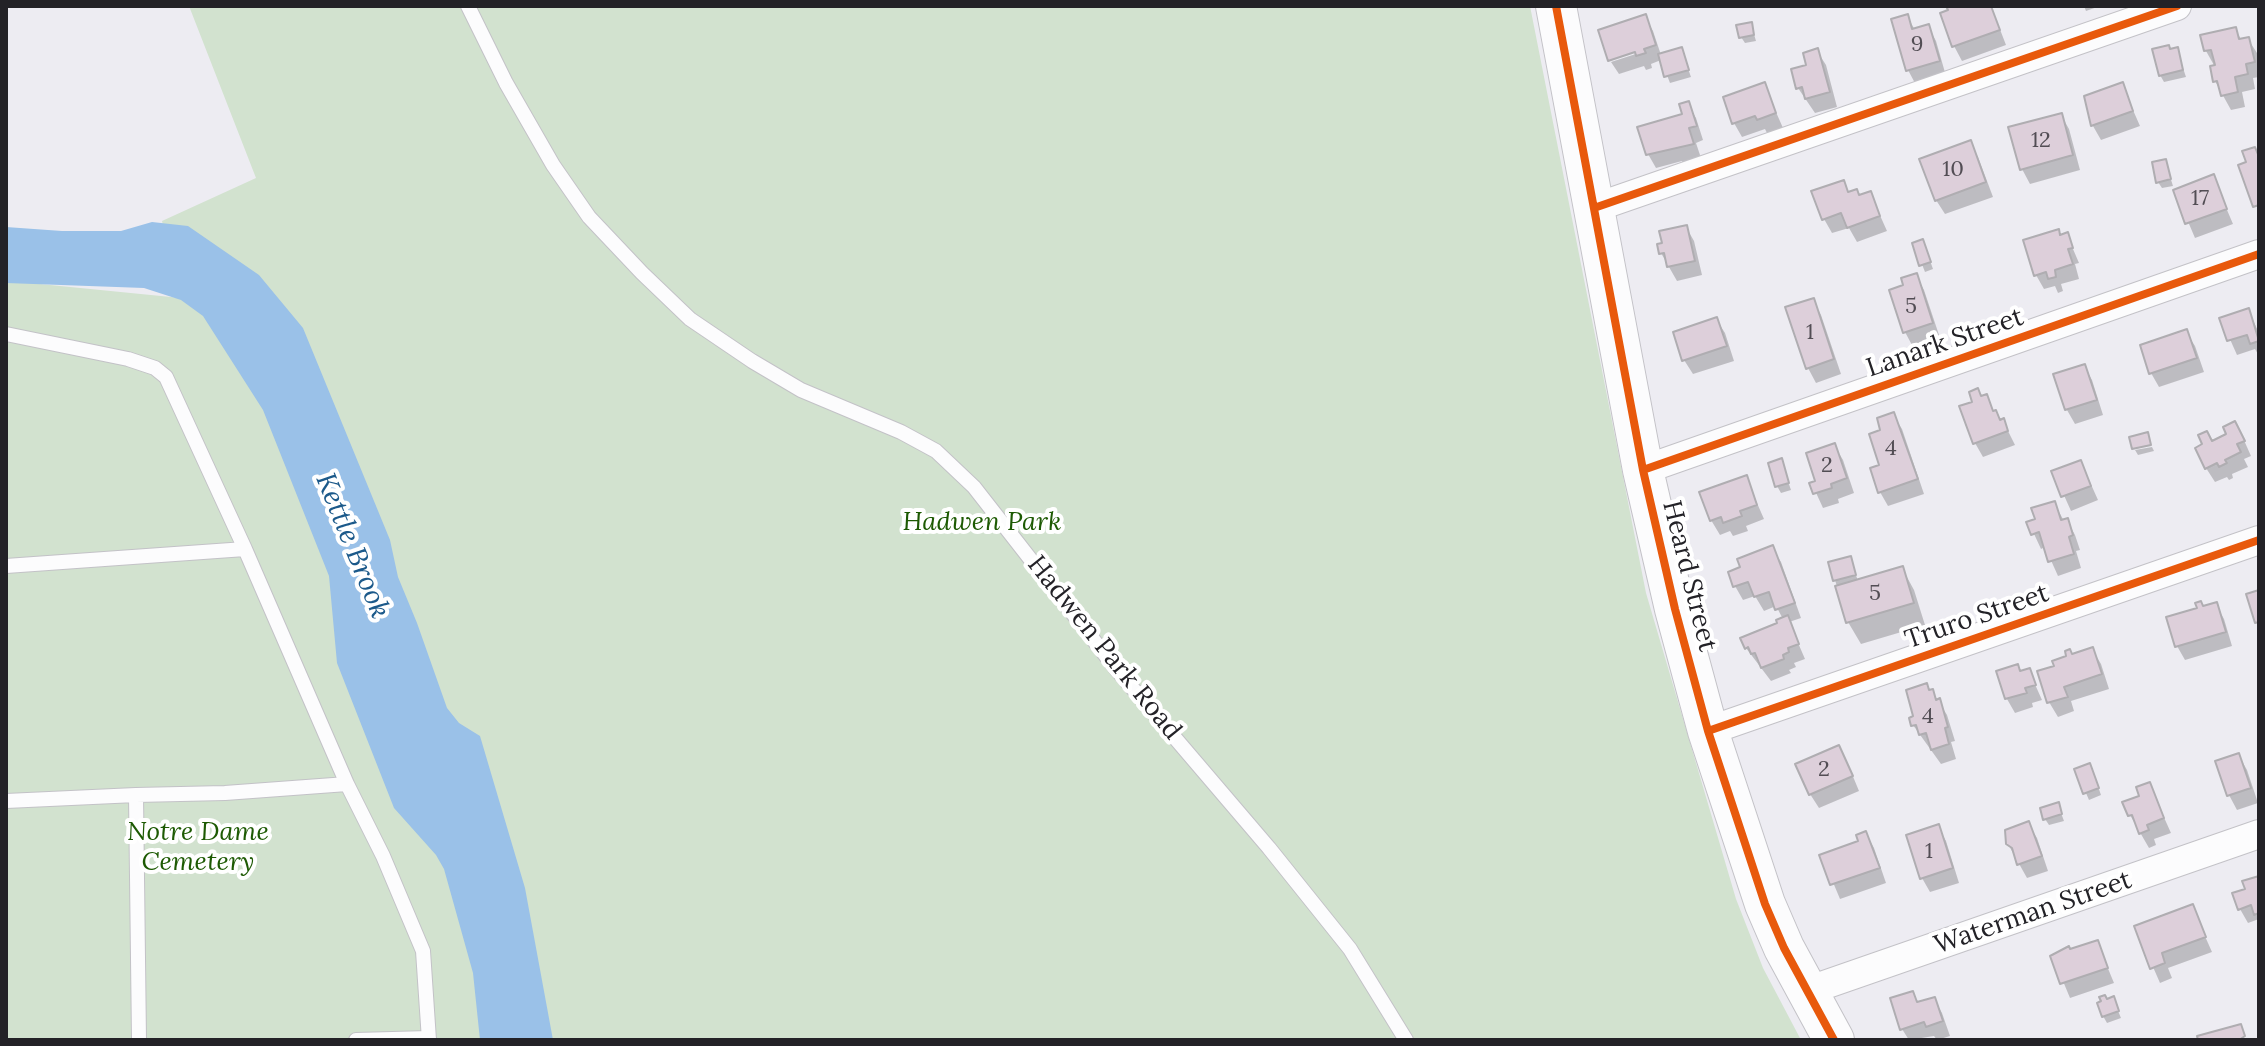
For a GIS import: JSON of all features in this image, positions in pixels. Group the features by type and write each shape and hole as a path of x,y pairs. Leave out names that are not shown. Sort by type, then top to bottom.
{"street":[{"name":"Heard Street","path":"1556,6 1643,470 1675,609 1708,731 1765,904 1834,1040"},
{"path":"1594,208 2177,6"},
{"name":"Lanark Street","path":"1643,470 2259,254"},
{"name":"Truro Street","path":"1708,731 2259,540"},
{"name":"Waterman Street","path":"1807,991 2259,834"}],"lane":[{"name":"Hadwen Park Road","path":"468,6 506,83 553,165 589,217 690,319 801,390 901,432 936,451 974,487 1117,670 1269,848 1350,949 1406,1040"},
{"path":"6,334 128,359 155,368 166,377 423,951 429,1039 356,1040"},
{"path":"6,566 245,549"},
{"path":"6,801 225,793 347,784"},
{"path":"136,795 139,1040"}],"green space":[{"name":"Hadwen Park","path":"189,6 1530,6 1646,593 1736,899 1763,968 1801,1040 6,1040 6,276 40,284 181,298 162,221 256,178"}],"water":[{"name":"Kettle Brook","path":"152,222 188,226 259,275 303,328 390,540 398,577 447,708 459,723 480,736 525,888 553,1040 480,1040 473,973 444,869 436,855 394,808 337,663 329,576 263,410 203,316 181,300 144,288 6,283 6,227 121,231"}],"building":[{"path":"1946,6 1991,6 2000,30 1952,47 1940,13 1948,10"},
{"path":"1646,14 1656,45 1644,49 1646,53 1636,56 1635,52 1608,61 1598,30"},
{"path":"1908,14 1912,29 1929,24 1940,61 1906,71 1891,19"},
{"path":"1752,22 1754,35 1739,38 1736,25"},
{"path":"2236,27 2239,39 2249,37 2255,62 2246,64 2248,74 2235,77 2238,92 2221,96 2217,81 2213,82 2210,66 2215,65 2211,50 2204,51 2200,35"},
{"path":"2169,45 2170,49 2178,47 2183,70 2159,76 2152,49"},
{"path":"1682,47 1689,70 1664,77 1658,54"},
{"path":"1818,48 1830,92 1805,99 1802,87 1796,89 1791,69 1806,65 1803,53"},
{"path":"1765,82 1776,113 1732,124 1723,97"},
{"path":"2123,82 2133,111 2091,126 2084,96"},
{"path":"1689,101 1697,126 1689,128 1694,144 1646,155 1637,127 1682,114 1679,104"},
{"path":"2062,113 2073,155 2020,170 2008,127"},
{"path":"1971,140 1986,182 1935,201 1919,159"},
{"path":"2255,147 2259,157 2259,205 2253,207 2238,165 2246,162 2242,151"},
{"path":"2166,159 2171,179 2156,183 2152,162"},
{"path":"2214,174 2227,209 2185,224 2173,190"},
{"path":"1844,180 1848,192 1857,189 1859,195 1871,191 1880,216 1847,228 1841,213 1822,220 1811,191"},
{"path":"1687,225 1695,261 1667,267 1664,253 1659,254 1657,244 1662,243 1659,231"},
{"path":"2059,229 2060,235 2068,232 2073,248 2068,249 2073,264 2055,270 2056,277 2048,279 2046,272 2034,276 2023,240"},
{"path":"1923,239 1931,262 1919,266 1912,243"},
{"path":"1917,273 1933,323 1903,333 1889,290 1903,285 1901,278"},
{"path":"1814,298 1834,359 1806,369 1785,307"},
{"path":"2249,308 2259,341 2250,344 2247,335 2227,341 2219,318"},
{"path":"1717,317 1727,346 1682,361 1673,332"},
{"path":"2187,329 2197,358 2149,374 2140,345"},
{"path":"2085,364 2097,400 2065,410 2053,374"},
{"path":"1978,388 1981,396 1987,394 2000,420 2004,418 2008,431 1973,444 1959,406 1972,402 1969,392"},
{"path":"1894,412 1918,479 1878,493 1870,468 1879,465 1869,434 1880,430 1877,418"},
{"path":"2235,421 2245,441 2237,444 2241,452 2225,460 2227,463 2219,467 2217,463 2205,469 2195,448 2202,444 2198,435 2207,431 2212,441 2226,434 2223,427"},
{"path":"2148,432 2151,445 2132,449 2129,437"},
{"path":"1835,443 1847,478 1831,484 1832,488 1813,494 1809,483 1815,481 1806,453"},
{"path":"1782,458 1789,483 1775,487 1768,463"},
{"path":"2081,460 2091,486 2061,497 2051,471"},
{"path":"1747,475 1757,505 1740,511 1742,516 1723,523 1721,517 1710,521 1699,492"},
{"path":"2055,501 2061,520 2068,518 2074,554 2048,562 2039,532 2031,535 2026,522 2035,519 2031,508"},
{"path":"1773,545 1795,603 1775,610 1769,592 1754,597 1748,582 1733,587 1728,572 1740,567 1737,559"},
{"path":"1851,556 1856,575 1833,581 1828,562"},
{"path":"1903,566 1914,603 1846,623 1835,586"},
{"path":"2259,590 2259,622 2255,623 2246,594"},
{"path":"2201,601 2203,606 2217,602 2226,632 2175,647 2166,617 2197,608 2195,603"},
{"path":"1788,615 1799,644 1788,648 1784,659 1761,668 1755,653 1751,654 1748,647 1745,649 1740,638 1777,623 1776,620"},
{"path":"2093,647 2102,674 2064,687 2068,697 2047,703 2037,671 2054,666 2052,661 2066,656 2065,651 2070,649 2072,654"},
{"path":"2018,664 2020,671 2030,668 2036,685 2025,688 2027,693 2005,699 1996,671"},
{"path":"1927,683 1929,690 1933,689 1936,700 1940,698 1948,727 1945,728 1949,744 1931,750 1926,733 1919,735 1916,725 1911,726 1909,718 1913,716 1906,690"},
{"path":"1839,745 1853,776 1809,795 1795,764"},
{"path":"2239,753 2251,788 2227,796 2215,761"},
{"path":"2090,763 2099,788 2083,794 2074,769"},
{"path":"2150,782 2164,818 2147,825 2149,830 2139,834 2132,815 2128,816 2122,802 2139,796 2136,787"},
{"path":"2059,802 2062,814 2043,820 2040,808"},
{"path":"2029,821 2042,856 2017,865 2012,848 2006,844 2005,830"},
{"path":"1939,824 1953,868 1920,879 1906,835"},
{"path":"1866,831 1880,868 1830,885 1819,855 1858,841 1856,835"},
{"path":"2259,876 2259,913 2254,915 2251,905 2238,910 2232,893 2245,889 2242,881"},
{"path":"2193,904 2206,937 2162,953 2165,963 2150,969 2134,926"},
{"path":"2098,940 2108,968 2060,984 2050,956 2069,946 2070,949"},
{"path":"1913,991 1917,1002 1935,997 1943,1021 1926,1027 1924,1022 1900,1030 1890,998"},
{"path":"2105,995 2107,999 2114,996 2119,1011 2102,1017 2097,1003 2101,1001 2099,997"},
{"path":"2241,1024 2245,1036 2239,1040 2198,1040 2197,1036"}],"cycle path":[{"path":"1556,6 1643,470 1675,609 1708,731 1765,904 1784,948 1834,1040"},
{"path":"1594,208 2177,6"},
{"path":"1643,470 2259,254"},
{"path":"1708,731 2259,540"}],"park label":[{"name":"Notre Dame Cemetery","path":"198,848"}]}
